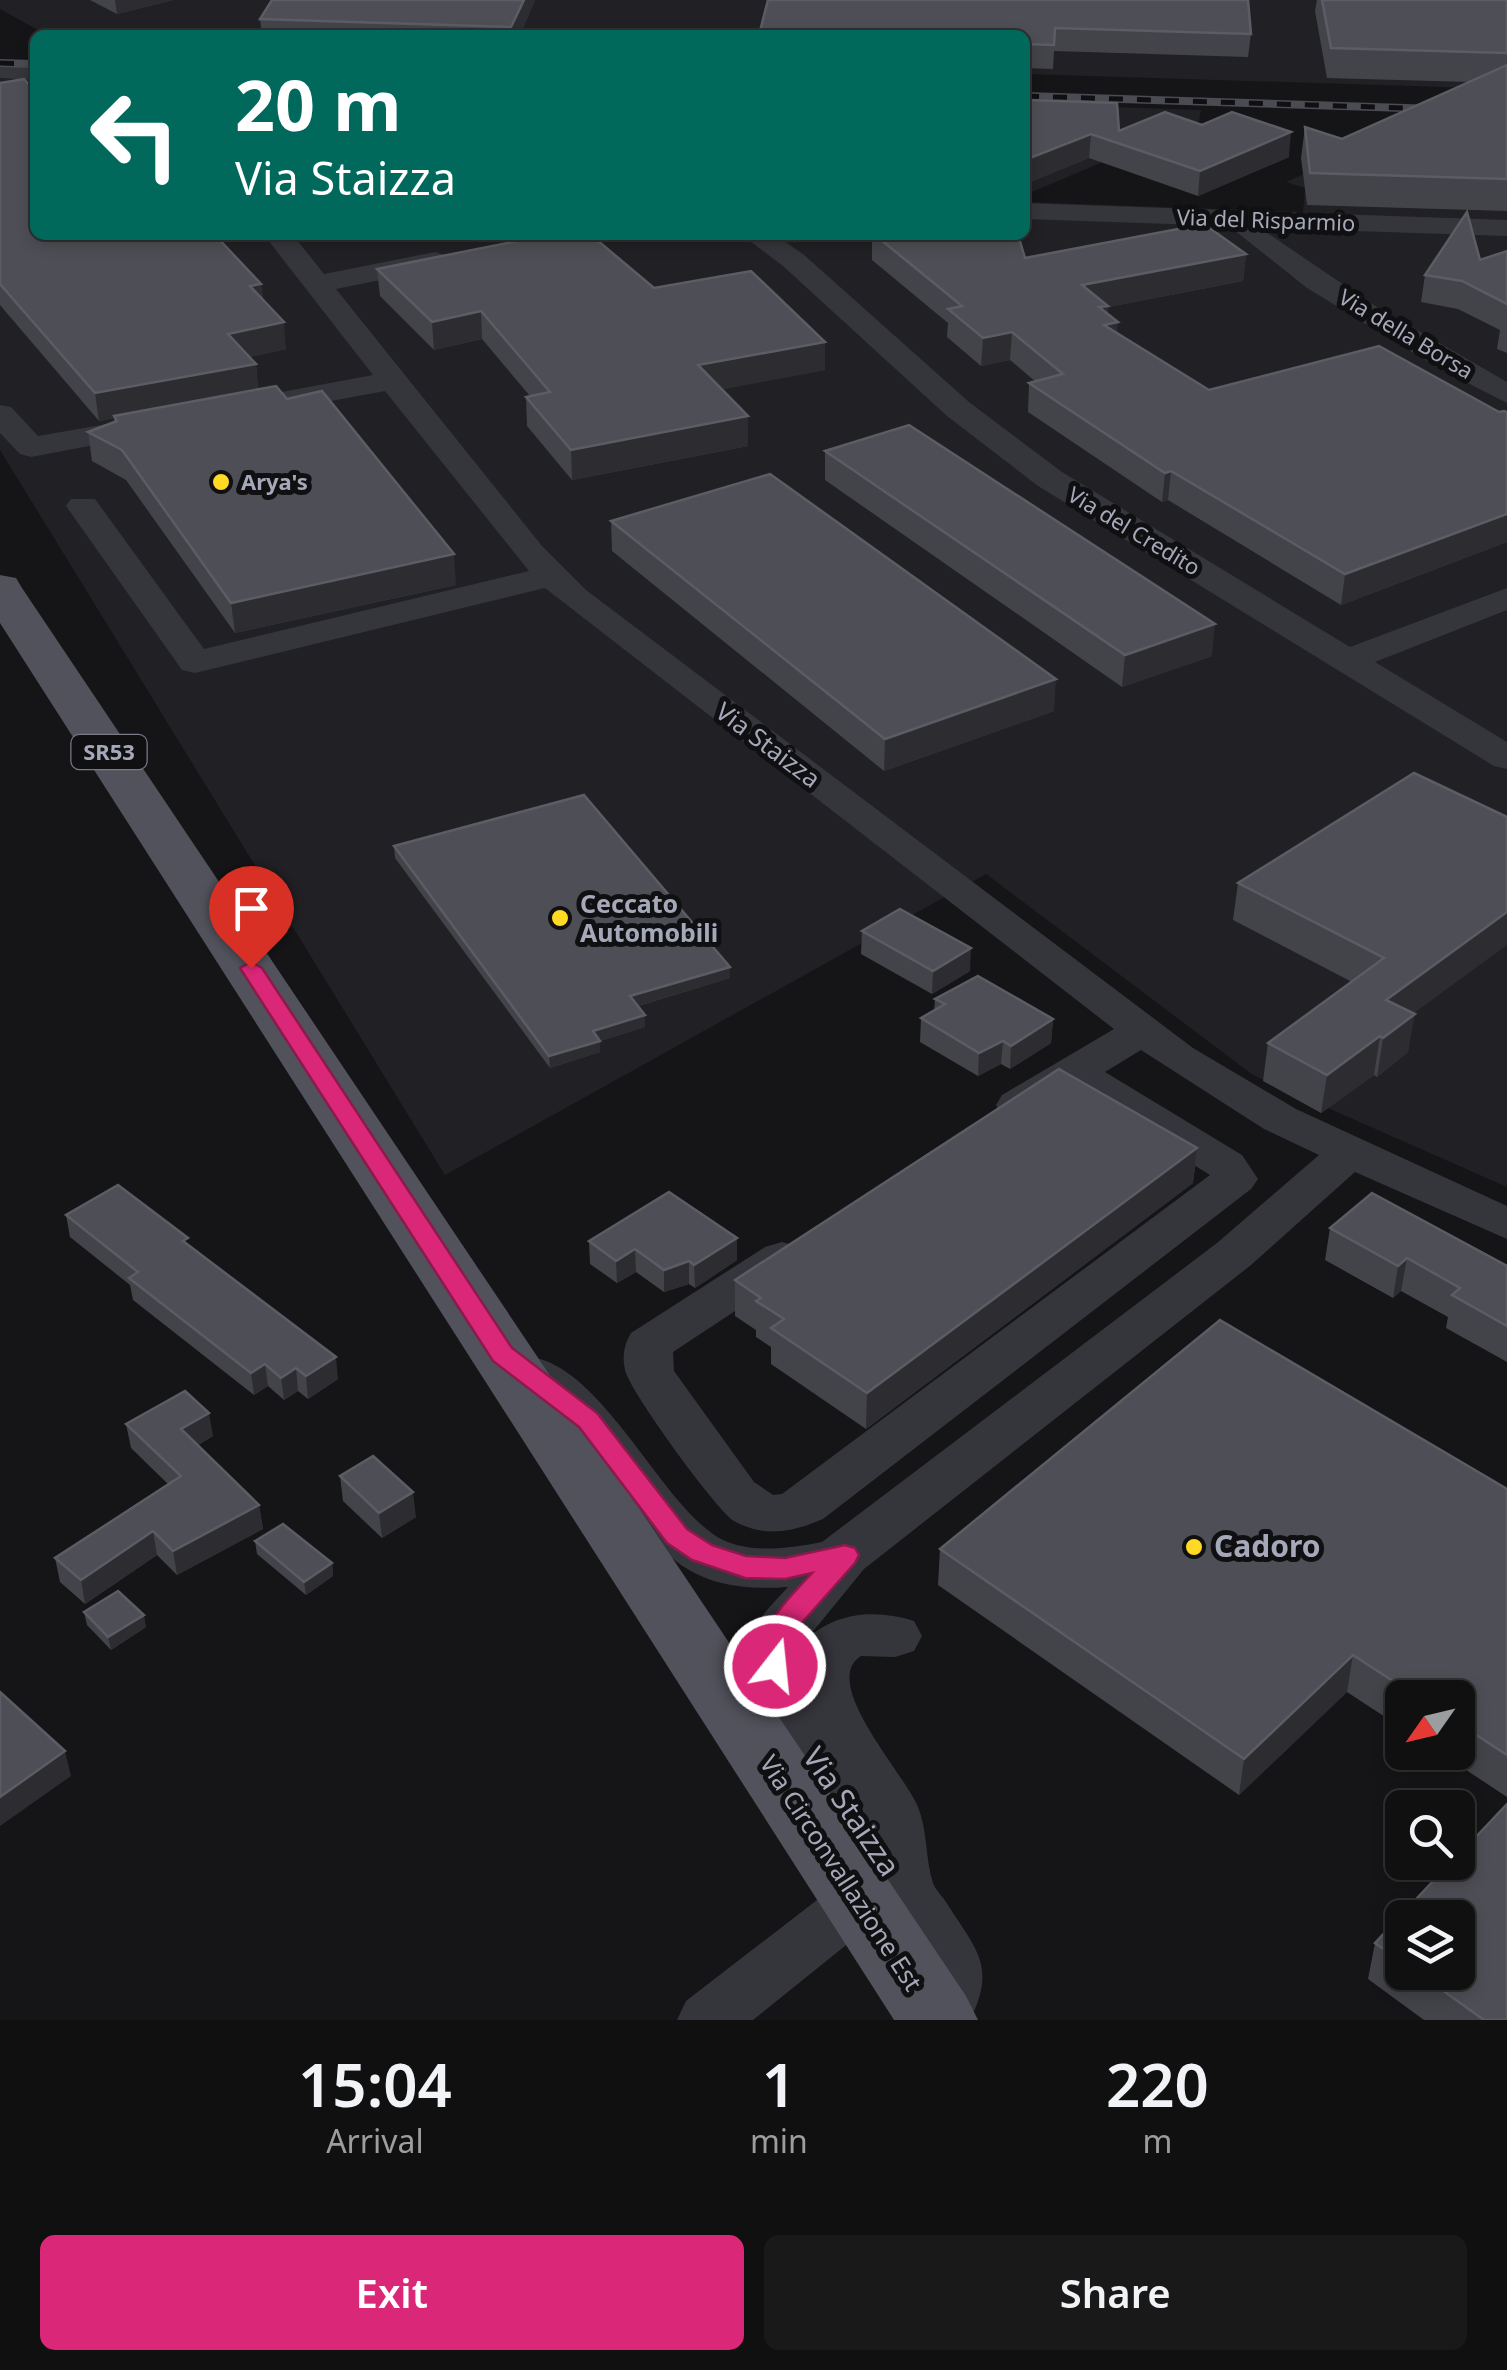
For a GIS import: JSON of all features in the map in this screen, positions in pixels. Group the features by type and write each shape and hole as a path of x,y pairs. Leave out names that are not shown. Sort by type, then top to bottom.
{"main road":[{"name":"Via Circonvallazione Est","path":"8,611 668,1609 882,1895 938,2020"}],"street":[{"path":"0,71 30,72"},
{"name":"Via del Risparmio","path":"1030,212 1507,228"},
{"name":"Via della Borsa","path":"1247,219 1257,243 1302,263 1412,341 1507,394"},
{"path":"1302,263 1333,232 1386,223"},
{"name":"Via Staizza","path":"282,240 550,576 1142,1031 1242,1097 1507,1224"},
{"name":"Via del Credito","path":"793,248 958,409 1036,470 1507,758"},
{"path":"318,284 470,254"},
{"path":"227,411 393,380"},
{"path":"0,414 31,448 168,422"},
{"path":"83,506 196,662 550,576"},
{"path":"1348,660 1507,598"},
{"path":"974,1134 1072,1070 1142,1031"},
{"path":"826,1230 648,1345 650,1373 736,1496 752,1510 785,1516 828,1489 1235,1180 1226,1165 1072,1070"},
{"name":"Via Staizza","path":"882,1895 798,1734 776,1679 775,1656 783,1627 845,1555 1234,1254 1350,1152"},
{"name":"Via Staizza","path":"502,1354 588,1420 667,1525 702,1553 731,1564 766,1568 806,1566 845,1555"},
{"path":"708,2020 882,1895 895,1820 883,1792 824,1701 816,1674 822,1656 840,1641 862,1634 895,1636"}],"shaded area":[{"path":"0,0 1507,0 1507,89 1030,74 1030,30 38,30 0,9"},
{"path":"0,76 30,76 30,240 1030,240 1030,202 1303,212 1305,188 1286,182 1437,114 1507,117 1507,1187 1253,1075 986,874 445,1175 0,450"},
{"path":"1030,104 1201,110 1199,121 1030,193"}],"building":[{"path":"272,0 524,0 511,27 260,19"},
{"path":"768,0 1248,0 1251,34 1055,28 1054,45 1030,44 1030,30 760,30"},
{"path":"1322,0 1507,0 1507,53 1331,48"},
{"path":"1507,65 1507,179 1310,173 1305,127 1342,139"},
{"path":"24,79 30,86 30,240 220,240 261,284 250,286 284,322 228,334 256,364 95,393 0,284 0,83"},
{"path":"1030,100 1117,103 1119,131 1165,112 1202,125 1232,112 1291,132 1200,171 1091,134 1030,158"},
{"path":"1467,212 1480,260 1507,251 1507,304 1462,281 1425,275"},
{"path":"1204,224 1246,254 1082,285 1108,306 1099,307 1118,322 1104,325 1209,390 1379,346 1499,412 1507,412 1507,514 1345,574 1171,471 1165,473 1029,383 1063,374 1012,332 983,338 948,309 962,306 881,240 1020,240 1025,258"},
{"path":"522,240 597,240 654,288 751,271 825,342 698,365 748,416 571,450 526,397 550,392 481,311 432,322 377,269"},
{"path":"276,386 287,399 322,391 454,554 231,603 122,450 88,432 117,421 114,416"},
{"path":"909,425 1215,624 1125,655 825,451"},
{"path":"770,474 1056,679 885,739 611,521"},
{"path":"1414,773 1507,817 1507,912 1386,1000 1415,1014 1327,1075 1268,1043 1384,958 1238,883"},
{"name":"Ceccato Automobili","path":"584,795 730,967 630,996 645,1015 593,1031 600,1041 549,1056 394,846"},
{"path":"900,909 971,948 933,971 862,931"},
{"path":"978,976 1053,1019 1011,1046 1003,1041 979,1053 921,1018 945,1004 935,999"},
{"path":"1059,1069 1197,1148 867,1393 771,1328 784,1319 756,1301 761,1298 735,1280"},
{"path":"118,1185 188,1238 183,1241 336,1357 306,1376 296,1368 281,1378 265,1364 251,1373 129,1278 138,1272 66,1215"},
{"path":"669,1192 737,1238 694,1265 689,1261 664,1270 635,1249 616,1261 589,1241"},
{"path":"1372,1193 1507,1266 1507,1326 1452,1295 1460,1288 1407,1258 1398,1266 1330,1228"},
{"path":"1220,1320 1507,1489 1507,1755 1475,1734 1475,1680 1391,1680 1353,1655 1244,1759 940,1549"},
{"path":"185,1391 209,1413 181,1429 259,1505 173,1551 153,1531 81,1580 55,1558 181,1476 126,1424"},
{"path":"373,1456 413,1492 379,1513 340,1476"},
{"path":"283,1524 332,1563 304,1582 255,1541"},
{"path":"118,1591 144,1615 108,1637 84,1612"},
{"path":"0,1692 65,1751 0,1797"},
{"path":"1507,1804 1507,2020 1484,2020 1442,1990 1475,1990 1475,1900 1415,1900 1434,1880 1475,1880 1475,1838"},
{"path":"1385,1932 1385,1950 1375,1943"}],"railway":[{"path":"0,63 30,64"},
{"path":"1030,96 1437,109"}],"place":[{"name":"Arya's","path":"221,482"},
{"name":"Ceccato Automobili","path":"560,918"},
{"name":"Cadoro","path":"1194,1547"}],"route":[{"path":"251,968 502,1354 588,1420 677,1536 702,1553 745,1567 785,1569 845,1555 788,1618 779,1635 775,1666"}]}
